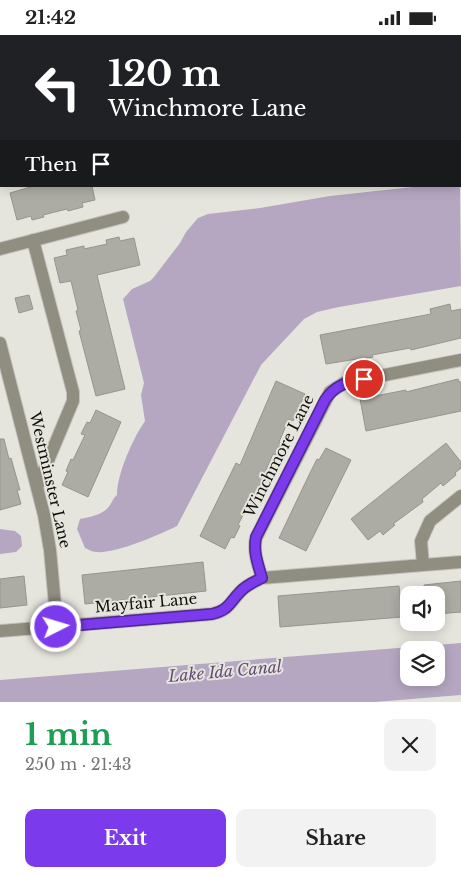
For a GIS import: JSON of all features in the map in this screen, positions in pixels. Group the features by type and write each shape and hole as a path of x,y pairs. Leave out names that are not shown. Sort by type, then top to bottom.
{"street":[{"path":"0,249 123,217"},
{"path":"34,240 73,392 73,401 37,487"},
{"name":"Westminster Lane","path":"0,343 44,515 50,550 56,627"},
{"name":"Winchmore Lane","path":"262,578 255,555 256,537 330,392 344,383 461,361"},
{"path":"423,565 421,541 430,521 461,496"},
{"name":"Mayfair Lane","path":"0,631 212,614 221,612 228,607 246,586 262,578 461,561"}],"water":[{"path":"413,187 460,187 461,286 339,307 317,312 304,319 261,365 177,526 148,539 114,550 96,552 85,548 77,529 80,519 104,511 117,495 126,457 145,421 141,395 144,383 123,299 132,289 150,281 154,277 198,218 208,214 260,208 330,196"},
{"path":"0,529 15,531 21,536 22,546 16,552 0,554"},
{"name":"Lake Ida Canal","path":"461,643 461,695 375,702 0,702 0,680 400,648 400,686 445,686 445,644"}],"building":[{"path":"31,187 92,187 95,200 82,203 83,207 68,211 67,209 43,215 44,217 32,220 31,216 17,220 10,193"},
{"path":"119,237 120,241 134,238 140,265 97,275 125,389 96,396 79,331 81,330 76,311 78,310 71,281 60,283 54,258 67,255 66,250 84,246 84,249 107,244 106,240"},
{"path":"29,295 33,309 19,313 15,298"},
{"path":"450,304 451,311 461,309 461,338 411,350 410,348 372,355 373,357 326,364 320,335 431,314 430,309"},
{"path":"458,379 461,382 461,411 366,431 360,399 406,390 406,392"},
{"path":"276,381 305,394 293,421 289,419 279,442 281,443 276,455 273,454 263,477 266,479 253,505 249,503 234,538 231,537 225,549 200,536 236,463 240,465"},
{"path":"96,410 121,422 88,497 62,485 71,459 73,460 85,435 81,434 87,422 90,423"},
{"path":"0,439 4,439 9,459 11,458 20,490 17,490 21,504 0,510"},
{"path":"446,443 461,462 461,468 455,473 456,475 443,486 441,483 422,499 423,502 393,524 395,525 383,535 380,531 368,540 351,519"},
{"path":"326,448 351,460 306,551 279,538 317,459 319,460"},
{"path":"203,562 206,591 85,604 82,575"},
{"path":"24,576 27,605 0,608 0,579"},
{"path":"461,581 461,612 445,613 445,586 424,585"},
{"path":"399,586 400,617 280,627 278,596"}],"route":[{"path":"56,627 212,614 221,612 228,607 246,586 262,578 255,555 256,537 325,400 336,387 344,383 364,379"}]}
